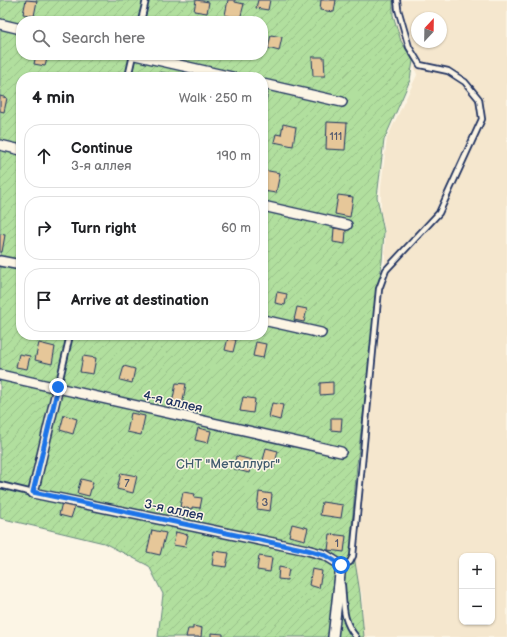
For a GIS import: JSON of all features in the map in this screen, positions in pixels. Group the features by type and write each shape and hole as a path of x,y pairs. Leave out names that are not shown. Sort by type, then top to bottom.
{"street":[{"path":"0,24 16,28"},
{"path":"156,60 210,72"},
{"path":"268,85 342,102"},
{"path":"0,145 16,149"},
{"path":"268,207 347,225"},
{"path":"0,261 16,264"},
{"path":"268,321 321,333"},
{"name":"4-я аллея","path":"0,374 341,452"},
{"path":"33,492 58,387"},
{"name":"3-я аллея","path":"33,492 307,550 325,555 341,565"},
{"path":"333,637 341,565"}],"lane":[{"path":"142,16 146,0"},
{"path":"356,637 348,626 345,618 341,565 350,562 353,556 379,289 386,270 439,214 482,119 479,99 465,82 448,71 420,65 409,47 398,9 397,0"},
{"path":"129,72 133,60"},
{"path":"58,387 69,340"},
{"name":"3-я аллея","path":"0,485 33,492"}],"shaded area":[{"path":"396,0 507,0 507,637 363,637 362,593 354,577 355,523 368,403 374,303 385,272 385,231 381,213 381,187 387,138 417,75 413,61 398,35"}],"green space":[{"name":"СНТ \"Металлург\"","path":"0,0 393,0 393,15 401,41 413,61 410,80 384,140 377,197 384,232 382,261 357,464 351,537 360,593 364,637 158,637 163,594 149,566 104,543 0,518"}],"building":[{"path":"26,0 37,1 34,16 23,14"},
{"path":"196,0 209,2 207,13 194,11"},
{"path":"228,0 235,0 235,2 244,4 241,16 225,15"},
{"path":"258,0 270,0 268,10 256,8"},
{"path":"321,0 336,0 334,12 320,10"},
{"path":"271,35 282,37 279,51 268,48"},
{"path":"312,57 324,57 325,76 313,76"},
{"path":"35,60 47,60 45,66 34,64"},
{"path":"0,96 7,98 4,112 0,111"},
{"path":"327,122 347,123 345,150 326,149"},
{"path":"283,124 296,127 293,146 274,142 276,134 281,135"},
{"path":"268,171 280,173 276,193 268,192"},
{"path":"338,195 353,197 350,217 335,214"},
{"path":"334,228 346,230 345,244 333,242"},
{"path":"0,234 5,235 2,252 0,252"},
{"path":"277,292 287,294 285,305 275,303"},
{"path":"297,307 307,309 304,322 294,320"},
{"path":"228,340 236,340 233,352 225,350"},
{"path":"256,342 266,344 263,358 253,356"},
{"path":"39,343 55,347 52,364 35,360"},
{"path":"19,354 30,356 27,369 16,367"},
{"path":"83,356 96,358 93,374 80,372"},
{"path":"124,366 135,369 132,383 120,380"},
{"path":"333,382 333,394 320,395 320,383"},
{"path":"176,383 186,384 182,406 172,404"},
{"path":"243,397 255,399 253,413 240,411"},
{"path":"272,403 283,405 280,420 269,417"},
{"path":"131,413 145,416 141,435 127,432"},
{"path":"64,415 77,419 73,434 60,430"},
{"path":"331,418 342,418 341,431 331,430"},
{"path":"198,428 211,431 208,443 195,440"},
{"path":"266,448 278,451 274,468 262,465"},
{"path":"236,456 252,460 249,473 234,469"},
{"path":"121,473 137,476 133,493 117,489"},
{"path":"81,479 93,482 89,496 77,493"},
{"path":"183,492 195,494 194,497 202,498 200,508 192,507 192,509 180,507"},
{"path":"259,492 272,494 270,511 257,509"},
{"path":"62,502 75,506 71,518 59,515"},
{"path":"322,502 343,505 341,518 320,515"},
{"path":"292,524 308,528 305,540 289,536"},
{"path":"152,530 166,533 160,555 147,552"},
{"path":"176,532 188,535 185,547 173,545"},
{"path":"330,534 346,536 344,552 328,550"},
{"path":"214,551 229,553 226,567 212,565"},
{"path":"259,556 272,558 270,572 257,570"},
{"path":"279,567 289,569 287,580 278,579"},
{"path":"312,569 322,571 319,588 309,585"},
{"path":"193,626 202,628 201,637 186,637 188,629 193,629"},
{"path":"211,633 223,634 223,637 211,637"}],"route":[{"path":"58,387 33,492 307,550 325,555 341,565"}]}
